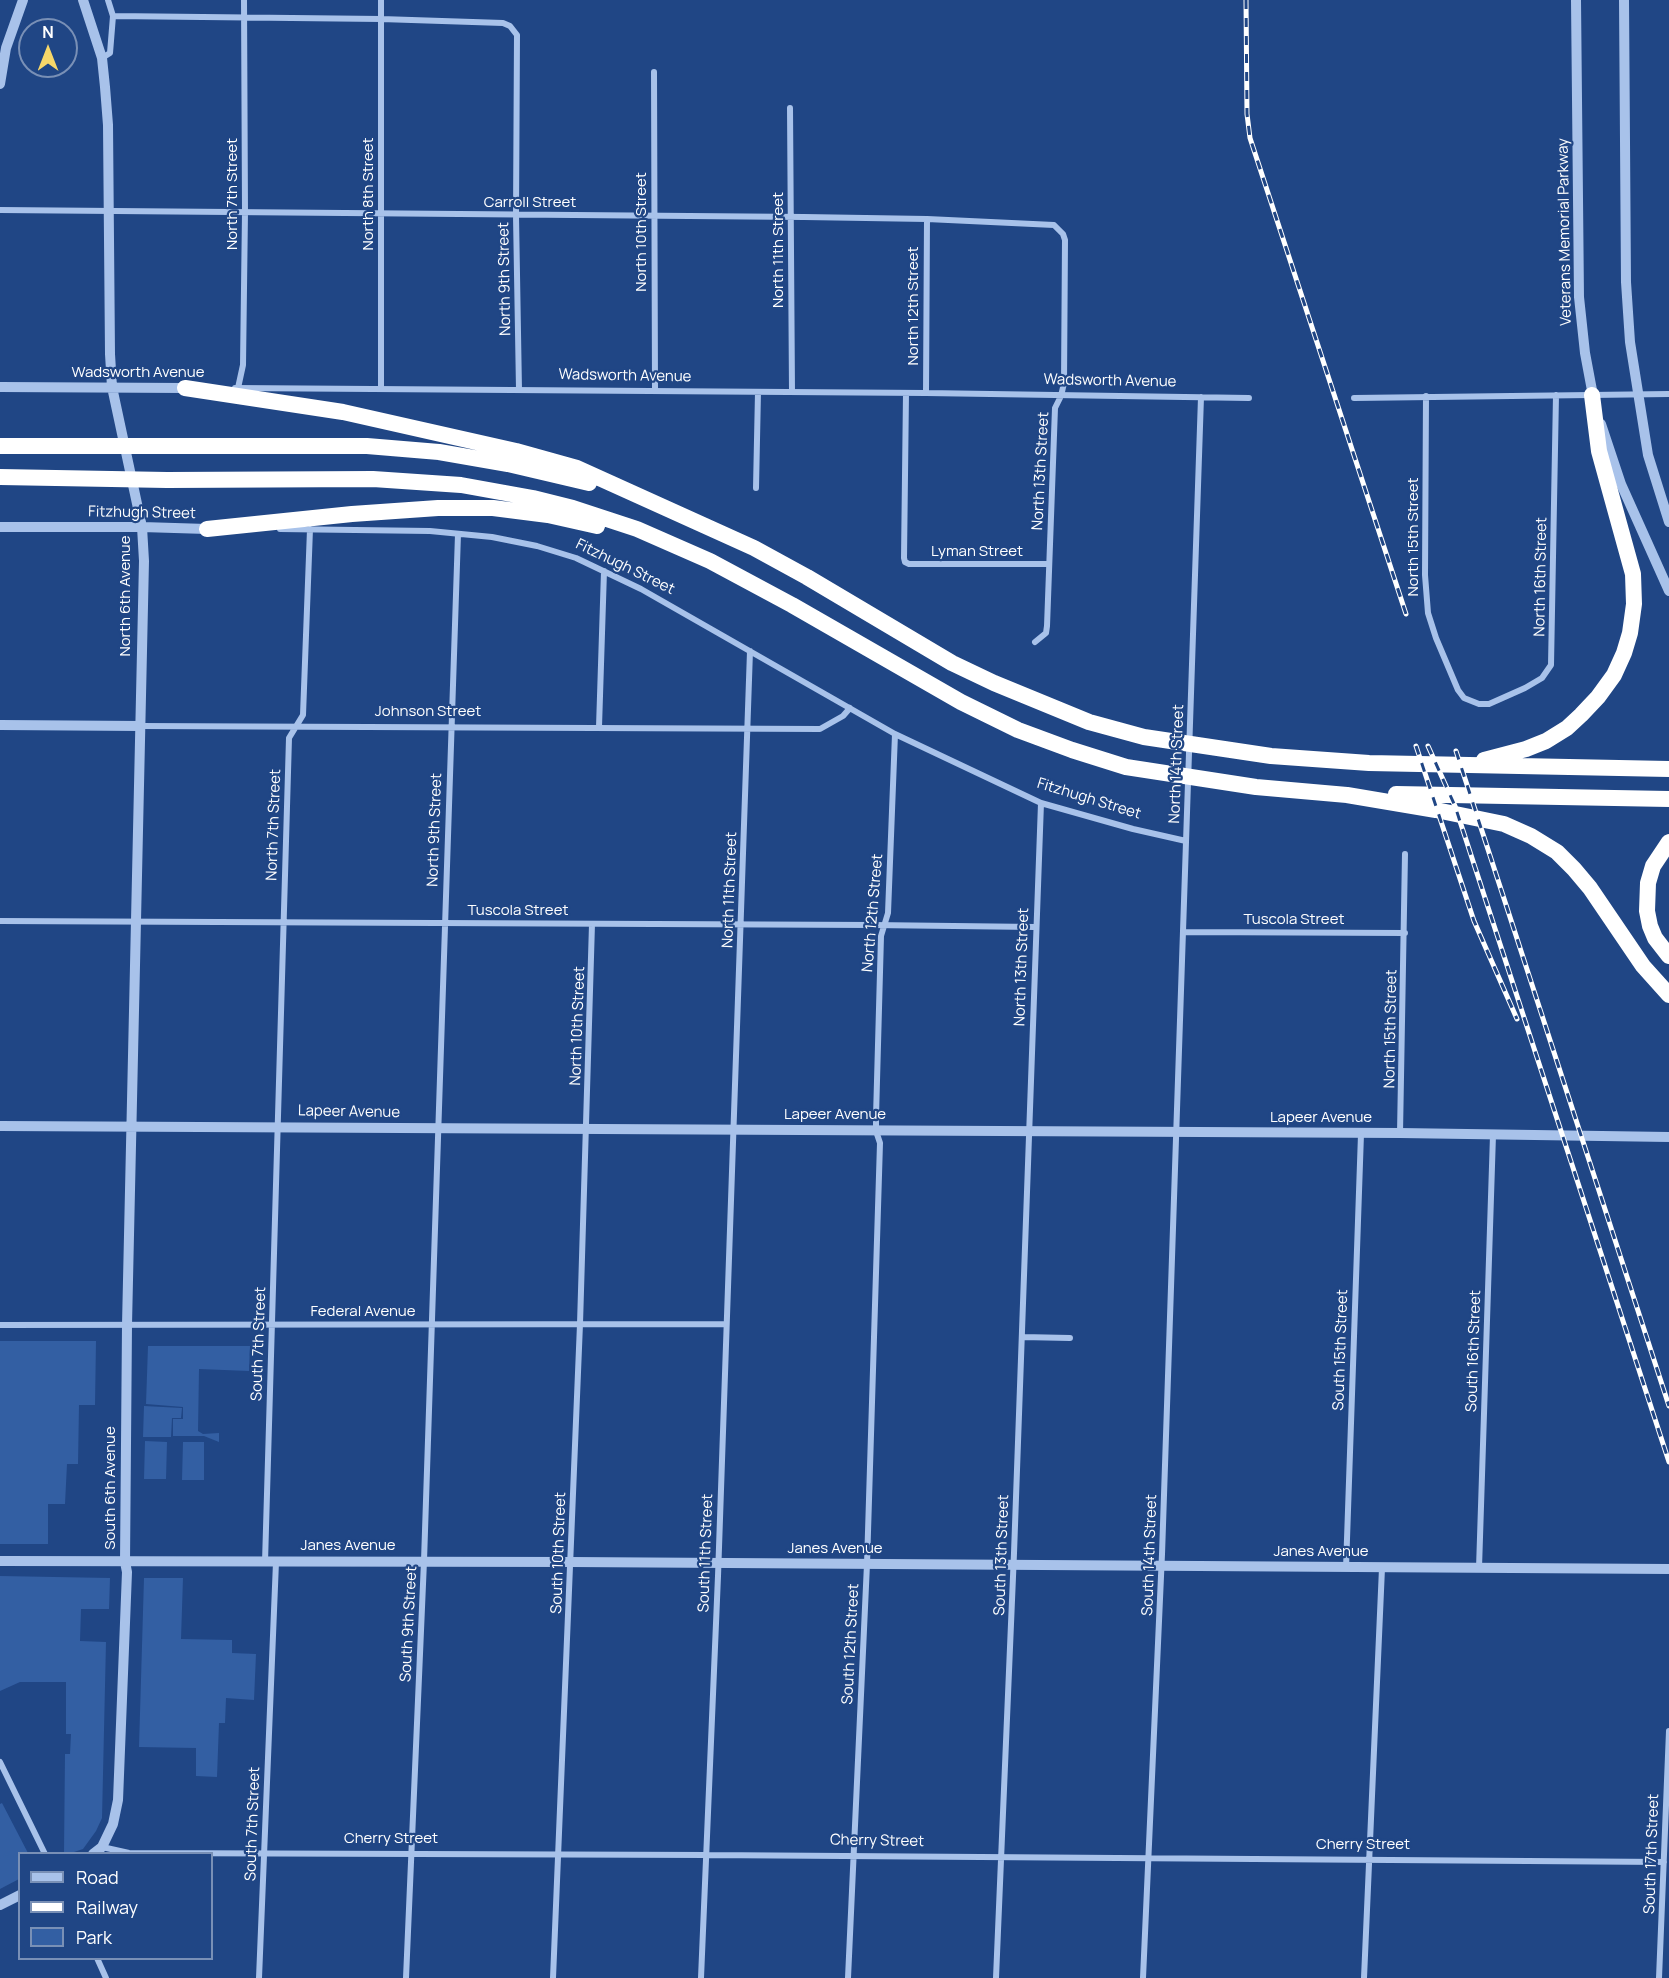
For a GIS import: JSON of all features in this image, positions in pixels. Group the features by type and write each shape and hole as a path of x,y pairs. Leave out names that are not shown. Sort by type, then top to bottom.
{"highway":[{"path":"185,388 343,412 516,451 577,468 753,548 807,577 952,663 994,683 1089,722 1144,737 1271,756 1369,763 1669,770"},
{"path":"1462,765 1526,749 1546,741 1567,728 1598,697 1614,675 1624,653 1630,633 1634,604 1633,574 1599,451 1592,395"},
{"path":"0,435 29,442"},
{"path":"0,446 29,442 69,441 90,445 159,447 368,446 439,452 508,464 577,479 644,499"},
{"path":"0,477 30,481"},
{"path":"0,486 30,481 95,478 373,479 461,485 533,498 573,508 637,529 664,541 750,582 970,706 1029,734 1126,766 1256,788 1347,795 1431,794 1669,799"},
{"path":"207,529 352,514 438,508 493,508 548,515 664,541"},
{"path":"1347,795 1504,824 1531,836 1557,852 1590,888 1643,966 1669,995"},
{"path":"1669,842 1653,866 1648,883 1647,911 1655,938 1669,956"}],"street":[{"path":"0,84 3,45 22,0"},
{"name":"North 6th Avenue","path":"83,0 102,58 108,125 112,387 142,527 144,561 130,1126"},
{"path":"102,58 110,53 113,16 108,0"},
{"name":"North 7th Street","path":"238,388 243,366 244,0"},
{"name":"North 8th Street","path":"381,0 381,388"},
{"name":"Veterans Memorial Parkway","path":"1576,0 1579,297 1592,395 1621,484 1669,591"},
{"path":"1624,0 1626,282 1630,342 1648,455 1669,522"},
{"path":"113,16 381,19"},
{"name":"North 9th Street","path":"381,19 503,22 510,26 517,35 516,216 519,390"},
{"name":"North 10th Street","path":"654,72 655,392"},
{"name":"North 11th Street","path":"790,108 792,392"},
{"name":"Carroll Street","path":"0,210 927,219 1047,224 1059,228"},
{"name":"North 12th Street","path":"926,393 927,219"},
{"name":"North 13th Street","path":"1035,642 1046,633 1047,626 1055,408 1064,383 1065,240 1059,228"},
{"name":"Wadsworth Avenue","path":"0,387 381,388 1249,398"},
{"path":"756,488 758,392"},
{"name":"Lyman Street","path":"906,393 905,562 909,564 1049,564"},
{"path":"1354,398 1669,394"},
{"name":"North 16th Street","path":"1470,702 1489,704 1525,688 1542,678 1551,665 1556,395"},
{"name":"North 15th Street","path":"1426,396 1425,575 1428,612 1436,639 1458,690 1470,702"},
{"name":"North 14th Street","path":"1176,1132 1201,397"},
{"name":"Fitzhugh Street","path":"0,527 430,531 492,537 537,546 576,558 641,589 896,734 1041,803 1133,829 1186,841"},
{"name":"North 7th Street","path":"279,1126 289,738 303,715 310,529"},
{"name":"North 9th Street","path":"438,1128 458,534"},
{"path":"599,727 604,571"},
{"name":"North 11th Street","path":"734,1130 750,651"},
{"name":"Johnson Street","path":"0,725 819,729 843,716 850,708"},
{"name":"North 12th Street","path":"876,1131 881,936 888,913 896,734"},
{"name":"North 13th Street","path":"1028,1132 1041,803"},
{"name":"North 15th Street","path":"1400,1133 1405,854"},
{"name":"Tuscola Street","path":"0,921 1035,927"},
{"name":"North 10th Street","path":"587,1129 592,924"},
{"name":"Tuscola Street","path":"1184,932 1405,933"},
{"name":"Lapeer Avenue","path":"0,1126 1400,1133 1669,1137"},
{"name":"South 6th Avenue","path":"98,1850 113,1824 118,1800 127,1572 125,1562 130,1126"},
{"name":"South 7th Street","path":"259,1978 270,1562 271,1324 279,1126"},
{"name":"South 9th Street","path":"406,1978 424,1561 438,1128"},
{"name":"South 10th Street","path":"553,1978 587,1129"},
{"name":"South 11th Street","path":"701,1978 734,1130"},
{"name":"South 12th Street","path":"848,1978 867,1564 880,1143 876,1131"},
{"name":"South 13th Street","path":"996,1978 1014,1565 1028,1132"},
{"name":"South 14th Street","path":"1143,1978 1162,1567 1176,1132"},
{"name":"South 15th Street","path":"1346,1568 1361,1134"},
{"name":"South 16th Street","path":"1479,1568 1493,1135"},
{"name":"Federal Avenue","path":"0,1324 726,1324"},
{"path":"1022,1337 1070,1338"},
{"name":"Janes Avenue","path":"0,1561 424,1561 1669,1569"},
{"path":"1364,1978 1382,1568"},
{"name":"South 17th Street","path":"1659,1978 1669,1731"},
{"path":"0,1762 44,1852"},
{"name":"Cherry Street","path":"98,1850 114,1852"},
{"name":"Cherry Street","path":"213,1853 1664,1862"},
{"path":"0,1905 18,1896"},
{"path":"97,1960 106,1978"}],"green space":[{"path":"0,1341 96,1341 95,1405 79,1405 78,1464 67,1464 65,1504 48,1504 48,1544 0,1544"},
{"path":"148,1346 250,1346 249,1371 199,1369 198,1431 203,1434 219,1433 219,1442 204,1436 173,1436 173,1419 183,1419 183,1407 146,1404"},
{"path":"144,1406 182,1408 181,1418 172,1418 171,1437 143,1437"},
{"path":"145,1441 167,1442 166,1479 144,1479"},
{"path":"183,1442 204,1442 204,1480 182,1480"},
{"path":"0,1576 110,1578 109,1609 81,1609 80,1641 106,1642 102,1818 83,1849 64,1852 65,1754 70,1754 71,1734 66,1734 66,1682 20,1682 0,1691"},
{"path":"144,1578 183,1578 181,1639 232,1640 232,1653 256,1654 254,1700 226,1698 225,1723 219,1723 217,1777 196,1776 196,1748 139,1747"},
{"path":"2,1803 27,1852 18,1852 18,1880 0,1889 0,1804"}],"railway":[{"path":"1246,0 1247,114 1250,138 1406,614"},
{"path":"1416,746 1474,921 1517,1019"},
{"path":"1428,746 1455,806 1669,1462"},
{"path":"1456,751 1669,1406"}]}
